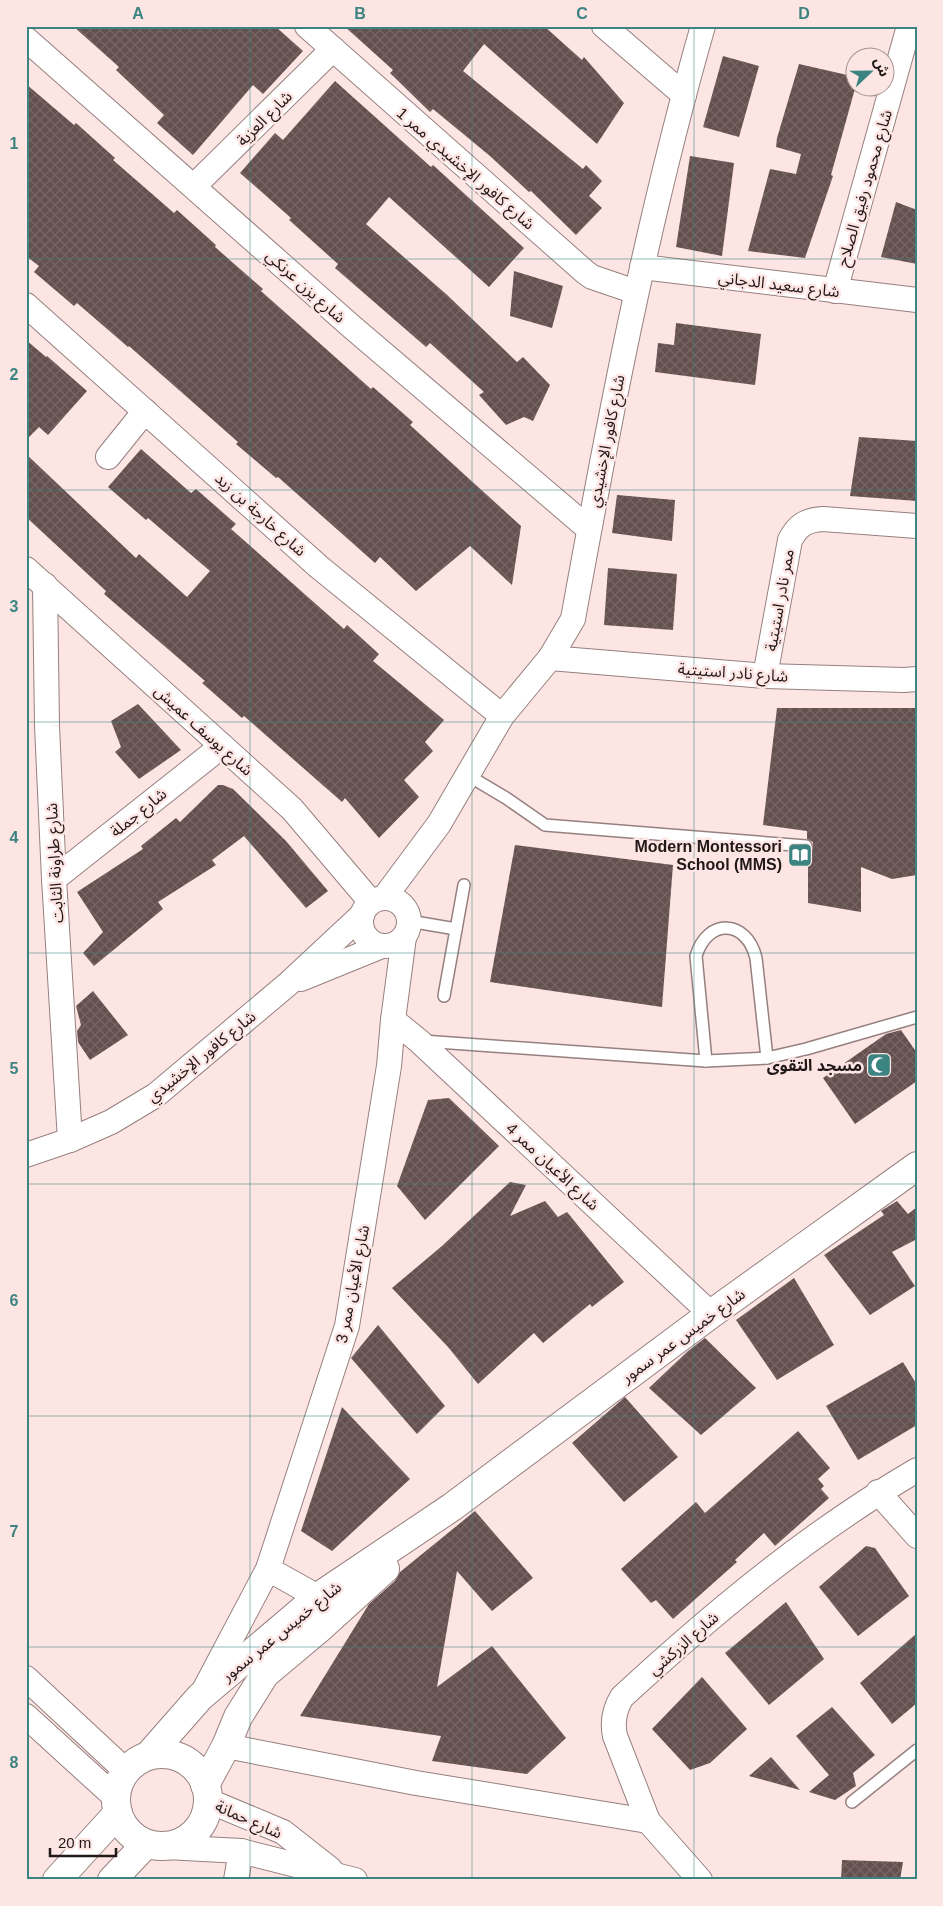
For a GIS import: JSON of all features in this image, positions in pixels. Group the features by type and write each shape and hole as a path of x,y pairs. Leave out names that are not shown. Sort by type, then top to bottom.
{"street":[{"name":"شارع كافور الإخشيدي ممر 1","path":"307,26 585,272 592,277 636,292"},
{"path":"604,26 684,95"},
{"name":"شارع كافور الإخشيدي","path":"26,1155 70,1140 110,1122 156,1095 288,984 387,921 439,824 502,716 550,658 573,619 589,528 636,292 684,95 703,26"},
{"name":"شارع محمود رفيق الصلاح","path":"836,292 909,26"},
{"name":"شارع يزن عرنكي","path":"26,39 352,327 589,528"},
{"name":"شارع العزية","path":"194,186 333,50"},
{"name":"شارع سعيد الدجاني","path":"642,267 836,292 917,300"},
{"name":"شارع خارجة بن زيد","path":"26,305 319,566 502,716"},
{"path":"108,457 146,411"},
{"name":"ممر نادر استيتية","path":"765,676 790,540 801,524 823,518 917,526"},
{"name":"شارع يوسف عميش","path":"26,569 292,809 387,921"},
{"name":"شارع طراونة الثابت","path":"45,585 47,726 70,1140"},
{"name":"شارع نادر استيتية","path":"550,658 765,676 917,679"},
{"name":"شارع جملة","path":"54,879 222,746"},
{"name":"شارع كافور الإخشيدي","path":"288,984 387,921"},
{"name":"شارع الأعيان ممر 3","path":"200,1698 268,1569 347,1326 389,1066 393,1020 387,921"},
{"name":"شارع الأعيان ممر 4","path":"393,1020 419,1041 711,1314"},
{"name":"شارع خميس عمر سمور","path":"150,1754 200,1698 318,1597 452,1507 711,1314 917,1166"},
{"name":"شارع الزركشي","path":"700,1880 648,1821 615,1736 614,1716 617,1706 622,1697 680,1644 768,1571 878,1492 917,1470"},
{"path":"878,1492 917,1536"},
{"name":"شارع خميس عمر سمور","path":"207,1793 238,1717 265,1674 321,1627 452,1507"},
{"path":"268,1569 318,1597"},
{"path":"26,1678 126,1772"},
{"path":"26,1716 117,1805"},
{"path":"226,1746 416,1783 648,1821"},
{"path":"163,1753 178,1756 191,1763 201,1773 207,1793 207,1815 196,1832 180,1844 156,1845 134,1837 124,1826 117,1805 119,1784 126,1772 136,1762 150,1754 163,1753"},
{"name":"شارع حمانة","path":"207,1793 282,1832 346,1877"},
{"path":"57,1880 117,1805"},
{"path":"112,1880 156,1845"},
{"name":"شارع حمانة","path":"156,1845 240,1851 346,1877"},
{"path":"236,1880 240,1851"}],"lane":[{"path":"468,776 506,798 545,825 806,846"},
{"path":"444,996 464,885"},
{"path":"387,921 456,929"},
{"path":"706,1061 696,956 700,943 709,934 721,929 734,929 746,935 753,946 758,968 767,1058"},
{"path":"419,1041 706,1061 767,1058 806,1049 917,1017"},
{"path":"852,1802 917,1750"}],"building":[{"path":"73,26 275,26 303,51 263,94 253,85 193,155 157,123 164,115 116,70 119,67"},
{"path":"344,26 544,26 582,60 584,57 624,103 597,144 484,44 463,71 583,169 586,165 602,181 589,196 602,208 576,235 531,191 529,192 490,156 433,109 430,112 390,73 393,70"},
{"path":"723,56 759,66 739,137 703,127"},
{"path":"799,64 846,75 846,98 852,98 831,175 833,176 805,258 748,251 770,169 796,174 801,154 776,147"},
{"path":"335,81 431,167 433,165 524,248 489,287 389,197 366,224 446,294 517,362 523,357 550,385 533,421 524,417 506,425 479,395 484,392 430,343 426,347 335,268 338,264 289,220 291,218 240,173 275,133 283,140"},
{"path":"26,84 74,125 76,123 115,158 113,160 174,213 177,210 216,245 215,247 263,289 261,291 371,389 373,387 413,422 410,425 521,526 512,585 470,546 416,591 380,557 375,563 278,477 276,478 236,444 238,442 129,346 77,303 74,306 34,272 39,266 26,256"},
{"path":"690,156 734,163 722,256 676,247"},
{"path":"896,202 917,210 917,264 881,257"},
{"path":"514,271 563,286 552,328 510,316"},
{"path":"676,323 761,334 755,385 655,372 658,343 674,345"},
{"path":"26,340 87,391 48,435 39,427 26,440"},
{"path":"859,437 917,441 917,501 850,496"},
{"path":"141,449 191,493 196,489 236,524 231,529 344,629 347,625 379,654 373,661 444,720 425,742 433,751 404,780 419,797 379,838 345,798 342,802 244,716 242,718 202,683 205,681 104,594 106,591 26,517 26,454 136,558 139,554 187,597 210,571 108,487"},
{"path":"617,495 675,500 672,541 612,533"},
{"path":"608,568 677,574 673,630 604,625"},
{"path":"138,704 181,750 139,779 115,752 121,747 111,721"},
{"path":"777,708 917,708 917,875 892,879 861,867 861,912 808,903 808,853 812,851 813,842 807,839 807,831 763,825"},
{"path":"218,785 233,789 286,841 328,891 306,908 244,836 212,860 216,865 158,902 163,909 94,966 83,953 103,932 77,892 143,849 141,846 176,818 180,822"},
{"path":"515,845 673,865 662,1007 490,982"},
{"path":"93,991 128,1035 90,1060 78,1042 77,1031 81,1025 76,1006"},
{"name":"مسجد التقوى","path":"901,1030 917,1053 917,1081 855,1124 823,1078 886,1034"},
{"path":"449,1098 499,1146 425,1220 397,1186 428,1100"},
{"path":"510,1182 526,1185 510,1216 545,1201 558,1217 567,1212 624,1282 592,1307 590,1304 543,1343 534,1333 478,1384 448,1347 392,1288 442,1246"},
{"path":"897,1201 908,1214 917,1207 917,1239 892,1252 915,1286 870,1315 824,1255 884,1215 881,1211"},
{"path":"794,1278 834,1345 777,1380 736,1320"},
{"path":"378,1325 445,1406 417,1434 351,1358"},
{"path":"705,1338 756,1388 701,1435 649,1388 688,1351"},
{"path":"903,1362 917,1385 917,1425 858,1460 826,1406"},
{"path":"625,1397 678,1457 624,1502 572,1443"},
{"path":"342,1407 410,1479 332,1551 301,1531"},
{"path":"798,1431 830,1468 818,1479 824,1486 821,1489 829,1498 775,1546 764,1533 735,1560 737,1562 673,1619 656,1600 651,1603 621,1569 696,1502 705,1513"},
{"path":"475,1511 533,1578 492,1611 457,1571 437,1687 492,1646 566,1738 527,1774 432,1761 441,1736 300,1716 369,1604 395,1581 400,1572"},
{"path":"866,1546 875,1548 909,1596 858,1636 819,1587"},
{"path":"786,1602 824,1659 769,1705 725,1653"},
{"path":"917,1633 917,1703 892,1724 860,1683"},
{"path":"702,1677 747,1729 710,1763 690,1770 652,1729"},
{"path":"832,1707 875,1755 853,1773 856,1786 835,1800 809,1792 829,1775 796,1736"},
{"path":"771,1757 800,1790 749,1776"},
{"path":"842,1860 903,1862 900,1880 841,1880"}],"place":[{"name":"Modern Montessori School (MMS)","path":"800,855"},
{"name":"مسجد التقوى","path":"879,1065"}]}
